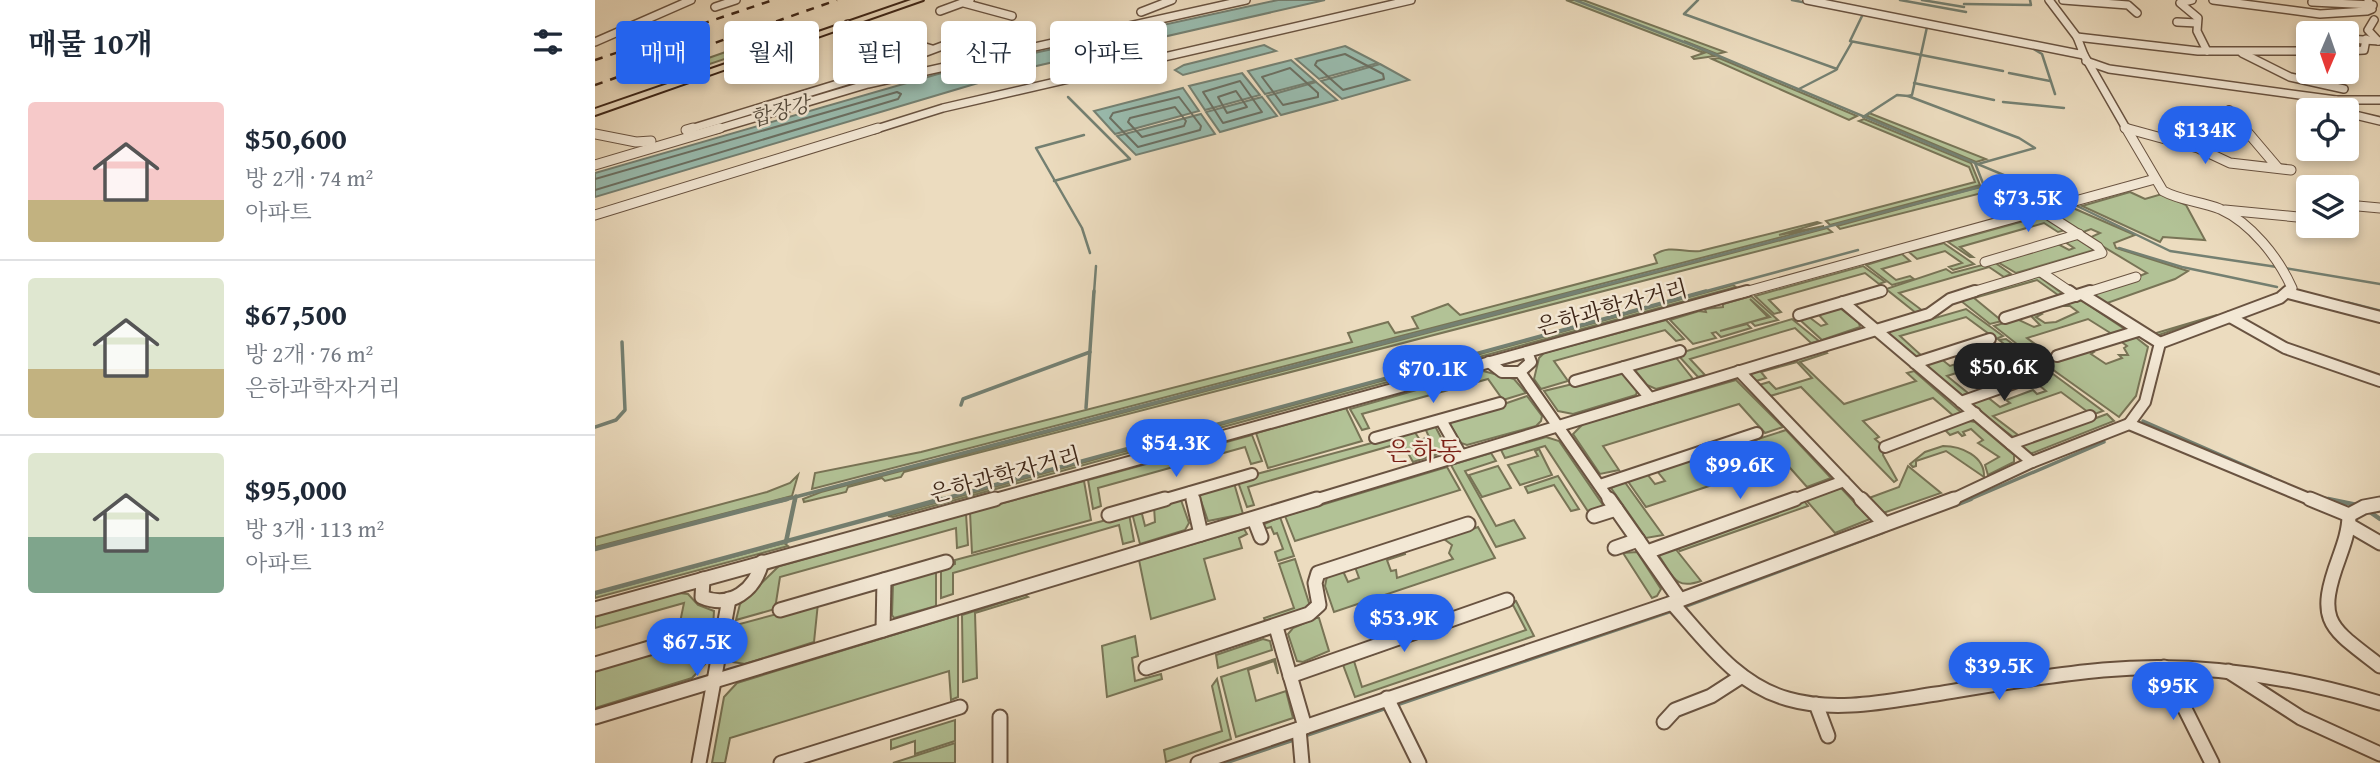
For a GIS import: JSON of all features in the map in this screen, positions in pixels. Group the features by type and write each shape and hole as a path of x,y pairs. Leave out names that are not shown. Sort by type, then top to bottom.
{"main road":[{"path":"857,21 919,0"},
{"path":"595,112 833,29"}],"street":[{"path":"595,42 691,0"},
{"path":"715,7 736,0"},
{"path":"1141,12 1172,0"},
{"path":"595,165 912,73 1246,0"},
{"path":"595,215 943,108 1411,0"},
{"path":"1807,0 2085,58 2109,69 2321,98"},
{"path":"2049,0 2077,37 2085,58 2155,179 2172,197 2219,209 2296,217"},
{"path":"2063,0 2128,5 2137,13"},
{"path":"2192,0 2180,3 2195,14 2197,31 2207,51"},
{"path":"2213,0 2330,14 2372,9 2370,3 2312,2"},
{"path":"940,11 968,1 1012,16"},
{"path":"2374,20 2368,30 2379,41"},
{"path":"2177,22 2197,23"},
{"path":"2077,37 2207,51 2296,51"},
{"path":"2359,39 2379,41"},
{"path":"2359,50 2364,50 2366,39"},
{"path":"595,134 608,134 640,144 831,86 941,46"},
{"path":"927,48 932,49"},
{"path":"2239,51 2290,77 2344,89"},
{"path":"2359,100 2380,100"},
{"path":"2229,110 2278,169"},
{"path":"2359,116 2380,121"},
{"path":"2125,128 2198,148 2230,163 2291,170"},
{"name":"은하과학자거리","path":"595,608 2155,179"},
{"path":"2359,206 2380,208"},
{"path":"2041,272 2160,343 2288,293 2292,288 2283,268 2248,230 2219,209"},
{"path":"595,717 1929,314 1950,299 2102,253 2079,234 2042,211"},
{"path":"1985,262 2079,234"},
{"path":"2005,318 2136,277"},
{"path":"1808,315 1882,291"},
{"path":"2288,293 2380,317"},
{"path":"1843,302 2032,462"},
{"path":"2230,317 2285,348 2380,381"},
{"path":"2057,356 2138,331"},
{"path":"1915,363 1990,340"},
{"path":"1198,763 1676,602 1970,493 2032,462 2129,424 2145,402 2160,343"},
{"path":"1575,381 1680,351"},
{"path":"1489,362 1501,372 1520,372 1531,362 1527,352"},
{"path":"1624,367 1650,398"},
{"path":"1739,371 1885,524"},
{"path":"1520,372 1647,552 1676,602 1742,676 1770,693 1816,704 1869,703 2103,670 2164,667 2228,671 2307,682 2380,703"},
{"path":"1961,402 2037,375"},
{"path":"1375,438 1500,403"},
{"path":"1885,447 1975,414"},
{"path":"2011,444 2090,416"},
{"path":"1441,420 1461,455"},
{"path":"2129,424 2355,514 2380,542"},
{"path":"1600,485 1757,433"},
{"path":"1109,515 1252,474"},
{"path":"1647,552 1844,481"},
{"path":"1191,492 1201,534"},
{"path":"2380,504 2355,514 2325,596 2325,614 2342,637 2380,666"},
{"path":"1594,516 1616,509"},
{"path":"1254,519 1261,537"},
{"path":"1146,668 1309,614 1319,605 1315,583 1318,573 1468,524"},
{"path":"1615,548 1638,540"},
{"path":"703,579 702,597 716,601 729,599 754,584 760,575 762,562"},
{"path":"780,610 946,562"},
{"path":"883,630 884,580"},
{"path":"699,763 729,599"},
{"path":"1290,676 1507,600"},
{"path":"1276,627 1302,728 1302,763"},
{"path":"595,664 673,641"},
{"path":"2164,667 2212,763"},
{"path":"2228,671 2254,691 2304,719 2380,754"},
{"path":"1664,722 1666,716 1675,710 1711,696 1742,676"},
{"path":"1387,698 1419,763"},
{"path":"1816,704 1828,736"},
{"path":"781,763 960,707"},
{"path":"1000,717 1000,763"}],"shaded area":[{"path":"1566,0 1583,0 1725,52 1717,54 1684,41 1715,56 1694,59 1692,57 1704,53"},
{"path":"724,53 724,59 710,64 710,57"},
{"path":"1719,58 1857,116 1849,120 1712,59"},
{"path":"1869,113 1986,159 1976,162 1867,116"},
{"path":"1864,119 1971,163 1980,185 1830,225 1826,221 1975,182 1969,167 1859,121"},
{"path":"1990,184 1994,190 1840,229 1837,226"},
{"path":"2130,192 2145,199 2162,194 2186,205 2205,240 2163,237 2160,242 2082,206"},
{"path":"2073,208 2135,235 2114,243 2116,248 2188,271 2175,279 2107,303 2153,334 2217,315 2156,336 2092,295 2147,273 2089,238 2100,233 2091,229 2083,232 2089,236 2087,237 2052,214"},
{"path":"2042,216 2066,230 2058,232 2044,223 1960,247 1973,257 1948,242"},
{"path":"1820,223 1779,235 1824,226 812,489 815,473 921,452 1352,342 1348,333 1388,322 1395,333 1418,328 1412,317 1448,304 1460,315 1657,263 1654,255 1666,250 1700,251"},
{"path":"1827,228 1832,232 904,472 901,477 885,481 882,478 848,487 846,492 804,502 803,499 821,492"},
{"path":"2078,238 2094,250 2016,273 1996,261 2058,244 2069,250 2074,248 2065,242"},
{"path":"1944,243 1974,264 1953,270 1949,267 1962,263 1945,251 1917,259 1909,252"},
{"path":"1902,254 1910,261 1882,269 1896,280 1910,276 1914,279 1892,285 1866,265"},
{"path":"1994,262 2011,274 2004,277 1989,267 1899,293 1923,311 1916,313 1886,289 1946,269 1952,273"},
{"path":"1863,266 1885,282 1879,284 1865,273 1769,300 1781,312 1774,314 1755,296"},
{"path":"2038,276 2063,294 2058,295 2037,280 1974,298 2002,321 1990,324 1961,301"},
{"path":"1733,285 1736,287 893,517 888,516"},
{"path":"1751,296 1778,320 1755,326 1751,322 1770,317 1750,299 1768,317 1720,331 1747,324 1751,328 1721,337 1716,332 1712,333 1716,338 1693,344 1670,320 1699,311 1706,312 1705,309 1723,307 1723,304"},
{"path":"2081,300 2126,330 2112,334 2088,319 2027,338 2054,358 2041,363 1994,326 2017,319 2034,327 2040,325 2030,315 2039,312 2042,314 2036,317 2045,323 2056,322 2078,312 2070,306 2059,306"},
{"path":"1840,308 1859,323 1860,327 1822,340 1799,319 1809,317 1821,326 1827,324 1818,314"},
{"path":"1966,309 2003,336 1996,339 1966,317 1900,336 1922,356 1915,357 1888,334 1890,331"},
{"path":"1792,319 1819,341 1811,343 1795,328 1690,359 1705,375 1698,377 1677,354"},
{"path":"1666,320 1684,339 1676,341 1665,330 1554,361 1568,381 1541,389 1534,379 1539,358 1544,353"},
{"path":"2134,336 2148,347 2136,396 2119,417 2045,364 2090,349 2094,352 2091,354 2106,364 2122,358 2119,355 2128,355 2124,348 2127,346 2119,340"},
{"path":"2006,339 2049,371 2040,375 2013,355 1947,376 1968,393 1961,396 1921,364 1940,358 1950,366 2008,347 1999,340"},
{"path":"1825,351 1827,353 1800,362 1844,404 1916,381 1907,373 1914,371 1963,414 1956,418 1933,398 1863,421 1879,437 1875,439 1884,447 1883,455 1897,480 1894,482 1801,387 1770,396 1759,385 1769,382 1776,389 1812,378 1797,362 1761,372 1766,378 1756,381 1749,374"},
{"path":"1674,355 1693,379 1656,389 1647,385 1634,369"},
{"path":"1483,371 1514,379 1526,393 1503,400 1488,379 1362,414 1369,428 1362,430 1350,409"},
{"path":"1622,372 1637,391 1636,395 1573,414 1558,411 1544,391"},
{"path":"2053,374 2103,411 2092,415 2061,392 1993,416 2018,435 2013,437 1970,404 1986,396 2000,407 2010,403 2006,400 2033,390 2037,394 2046,391 2033,380"},
{"path":"1736,380 1783,427 1765,433 1739,404 1603,446 1619,470 1600,474 1573,434 1583,424"},
{"path":"1527,396 1542,416 1536,426 1467,445 1461,443 1449,423"},
{"path":"1346,408 1362,441 1268,468 1256,433"},
{"path":"2107,414 2114,421 2030,454 2020,446"},
{"path":"1969,421 1975,422 2014,455 2014,462 1988,475 1985,465 1999,457 1978,443 1983,440 1971,429 1963,432 1965,435 1962,436 1958,432 1950,435 1944,429"},
{"path":"1435,426 1448,451 1413,462 1398,435 1414,431 1420,440 1429,437 1425,428"},
{"path":"1786,430 1831,478 1807,487 1784,461 1646,507 1627,480 1647,474 1655,484 1665,481 1657,471 1690,461 1703,477 1768,456 1755,440"},
{"path":"1252,435 1262,461 1251,464 1245,447 1098,488 1101,506 1093,509 1088,480"},
{"path":"1394,437 1397,444 1248,487 1254,505 1247,507 1238,482 1253,475"},
{"path":"1546,437 1559,441 1605,508 1589,513 1545,446 1505,458 1501,450"},
{"path":"1943,446 1971,454 1981,463 1984,477 1946,451 1916,461 1916,466 1910,464 1925,452"},
{"path":"1539,449 1552,475 1520,485 1508,465 1538,456 1535,451"},
{"path":"1491,453 1496,461 1465,471 1496,526 1514,520 1525,538 1496,547 1451,465"},
{"path":"1498,466 1511,488 1482,497 1469,475"},
{"path":"1908,466 1941,493 1883,513 1869,498 1899,487"},
{"path":"1447,467 1460,490 1295,541 1285,516"},
{"path":"798,475 792,496 595,547 595,538 767,492 790,483"},
{"path":"1558,476 1579,509 1571,511 1554,485 1528,493 1525,487"},
{"path":"1084,481 1091,520 972,553 970,512"},
{"path":"1624,481 1663,535 1646,538 1611,488"},
{"path":"1234,483 1243,514 1208,521 1199,495"},
{"path":"1841,488 1870,519 1835,533 1806,500"},
{"path":"1181,500 1189,523 1185,530 1140,544 1132,513 1142,514 1145,526 1155,522 1154,507"},
{"path":"1804,501 1808,506 1680,551 1676,546"},
{"path":"966,514 968,545 957,548 956,528 780,577 775,609 736,620 740,604 779,566"},
{"path":"1129,514 1134,541 1123,544 1119,525 953,573 953,594 941,598 941,568 955,564 955,560"},
{"path":"1280,517 1294,556 1278,561 1275,552 1283,549 1277,533 1274,534 1271,527 1264,529 1262,525"},
{"path":"1478,527 1495,558 1334,612 1325,586 1327,576 1343,571 1348,582 1359,578 1355,567 1404,551 1405,554 1387,560 1391,571 1396,570 1397,578 1453,559 1449,553 1452,545 1444,539"},
{"path":"1244,529 1247,534 1239,538 1242,548 1204,559 1215,599 1151,619 1139,560"},
{"path":"784,543 788,546 595,598 595,594"},
{"path":"1674,547 1701,581 1685,584 1671,574 1657,553"},
{"path":"1637,552 1661,589 1657,596 1652,598 1623,553"},
{"path":"1295,559 1310,606 1266,623 1264,618 1294,608 1279,564"},
{"path":"936,569 936,606 894,618 893,584"},
{"path":"679,593 688,594 698,605 714,611 713,627 677,637 684,603 595,628 595,616"},
{"path":"1025,595 1028,597 975,613 977,678 963,682 962,615"},
{"path":"1516,601 1534,636 1355,697 1342,662","holes":["1513,605 1526,630 1362,687 1354,661"]},
{"path":"818,603 814,642 745,664 733,662 730,657 736,625"},
{"path":"958,615 958,697 951,700 949,671 730,738 725,763 712,763 724,697 737,683"},
{"path":"1319,618 1329,651 1303,662 1297,661 1288,634 1293,628"},
{"path":"710,633 705,664 692,678 595,708 595,668"},
{"path":"1135,636 1138,656 1132,658 1135,681 1161,674 1162,679 1107,697 1102,646"},
{"path":"1263,639 1270,641 1272,650 1218,668 1216,655"},
{"path":"1275,659 1278,674 1274,661 1248,670 1256,701 1286,691 1293,718 1236,737 1221,677"},
{"path":"1217,679 1231,739 1166,762 1164,750 1222,731 1212,686"},
{"path":"955,720 955,741 915,754 915,741 891,749 891,740"},
{"path":"955,743 955,763 893,763"}],"water":[{"path":"1278,0 1325,0 1167,36 1167,24"},
{"path":"1264,45 1276,51 1183,75 1175,70 1184,65"},
{"path":"1345,46 1378,63 1319,79 1296,59"},
{"path":"1050,50 1050,63 1036,66 1036,53"},
{"path":"1291,60 1315,81 1265,94 1248,71"},
{"path":"1380,64 1409,80 1342,99 1321,81"},
{"path":"941,73 941,84 975,84 595,197 595,173 903,84 927,84 927,77"},
{"path":"1242,73 1260,95 1205,110 1189,86"},
{"path":"1316,82 1337,100 1281,115 1267,96"},
{"path":"1183,88 1199,111 1115,134 1094,111"},
{"path":"1262,97 1277,116 1220,132 1206,112"},
{"path":"1201,114 1215,134 1136,155 1117,136"}],"waterway":[{"path":"1575,0 1798,89"},
{"path":"1698,0 1684,14 1837,69"},
{"path":"1792,0 1807,3"},
{"path":"1900,0 1966,12"},
{"path":"1922,0 1964,7"},
{"path":"1964,4 2031,5 2030,0"},
{"path":"1863,14 1850,41 1921,55"},
{"path":"1921,55 1927,27"},
{"path":"1837,69 1852,42"},
{"path":"2032,48 2042,54 2055,94"},
{"path":"1915,83 1921,55"},
{"path":"1921,55 2003,71"},
{"path":"1798,89 1837,69"},
{"path":"2009,73 2050,81"},
{"path":"1908,96 1912,95 1915,83"},
{"path":"1915,83 1994,100"},
{"path":"1798,89 1864,117"},
{"path":"1864,117 1897,95 1908,96"},
{"path":"1908,96 2019,138 2035,148 1978,164"},
{"path":"1055,181 1130,159 1068,97"},
{"path":"2003,102 2064,108"},
{"path":"1864,117 2066,201"},
{"path":"1055,181 1036,148 1084,135"},
{"path":"1574,293 1984,186 1975,163"},
{"path":"1055,181 1082,228 1090,253"},
{"path":"2073,204 2170,251 2277,267"},
{"path":"2119,248 2182,267 2277,287"},
{"path":"1699,293 1858,250"},
{"path":"1094,293 1096,266"},
{"path":"2284,268 2380,284"},
{"path":"1090,352 1094,291"},
{"path":"796,497 1581,291"},
{"path":"935,501 1706,291"},
{"path":"2348,303 2380,311"},
{"path":"595,427 616,420 625,410 622,342"},
{"path":"961,405 963,399 1090,352"},
{"path":"1086,408 1090,352"},
{"path":"2143,421 2271,477"},
{"path":"1966,501 2104,442"},
{"path":"780,501 796,497"},
{"path":"795,501 796,497"},
{"path":"2324,498 2328,499"},
{"path":"595,549 787,499"},
{"path":"786,541 795,499"},
{"path":"786,541 942,499"},
{"path":"1966,501 1971,499"},
{"path":"2328,499 2357,505"},
{"path":"2328,499 2336,501"},
{"path":"1956,505 1966,501"},
{"path":"2367,510 2380,519"},
{"path":"1680,608 1883,532"},
{"path":"595,593 786,541"},
{"path":"1395,705 1673,610"},
{"path":"1303,736 1388,707"},
{"path":"1224,763 1295,739"}],"railway":[{"path":"595,60 773,0"},
{"path":"595,85 837,0"}],"district":[{"name":"은하동","path":"1424,450"}],"water label":[{"name":"합장강","path":"780,111"}]}
